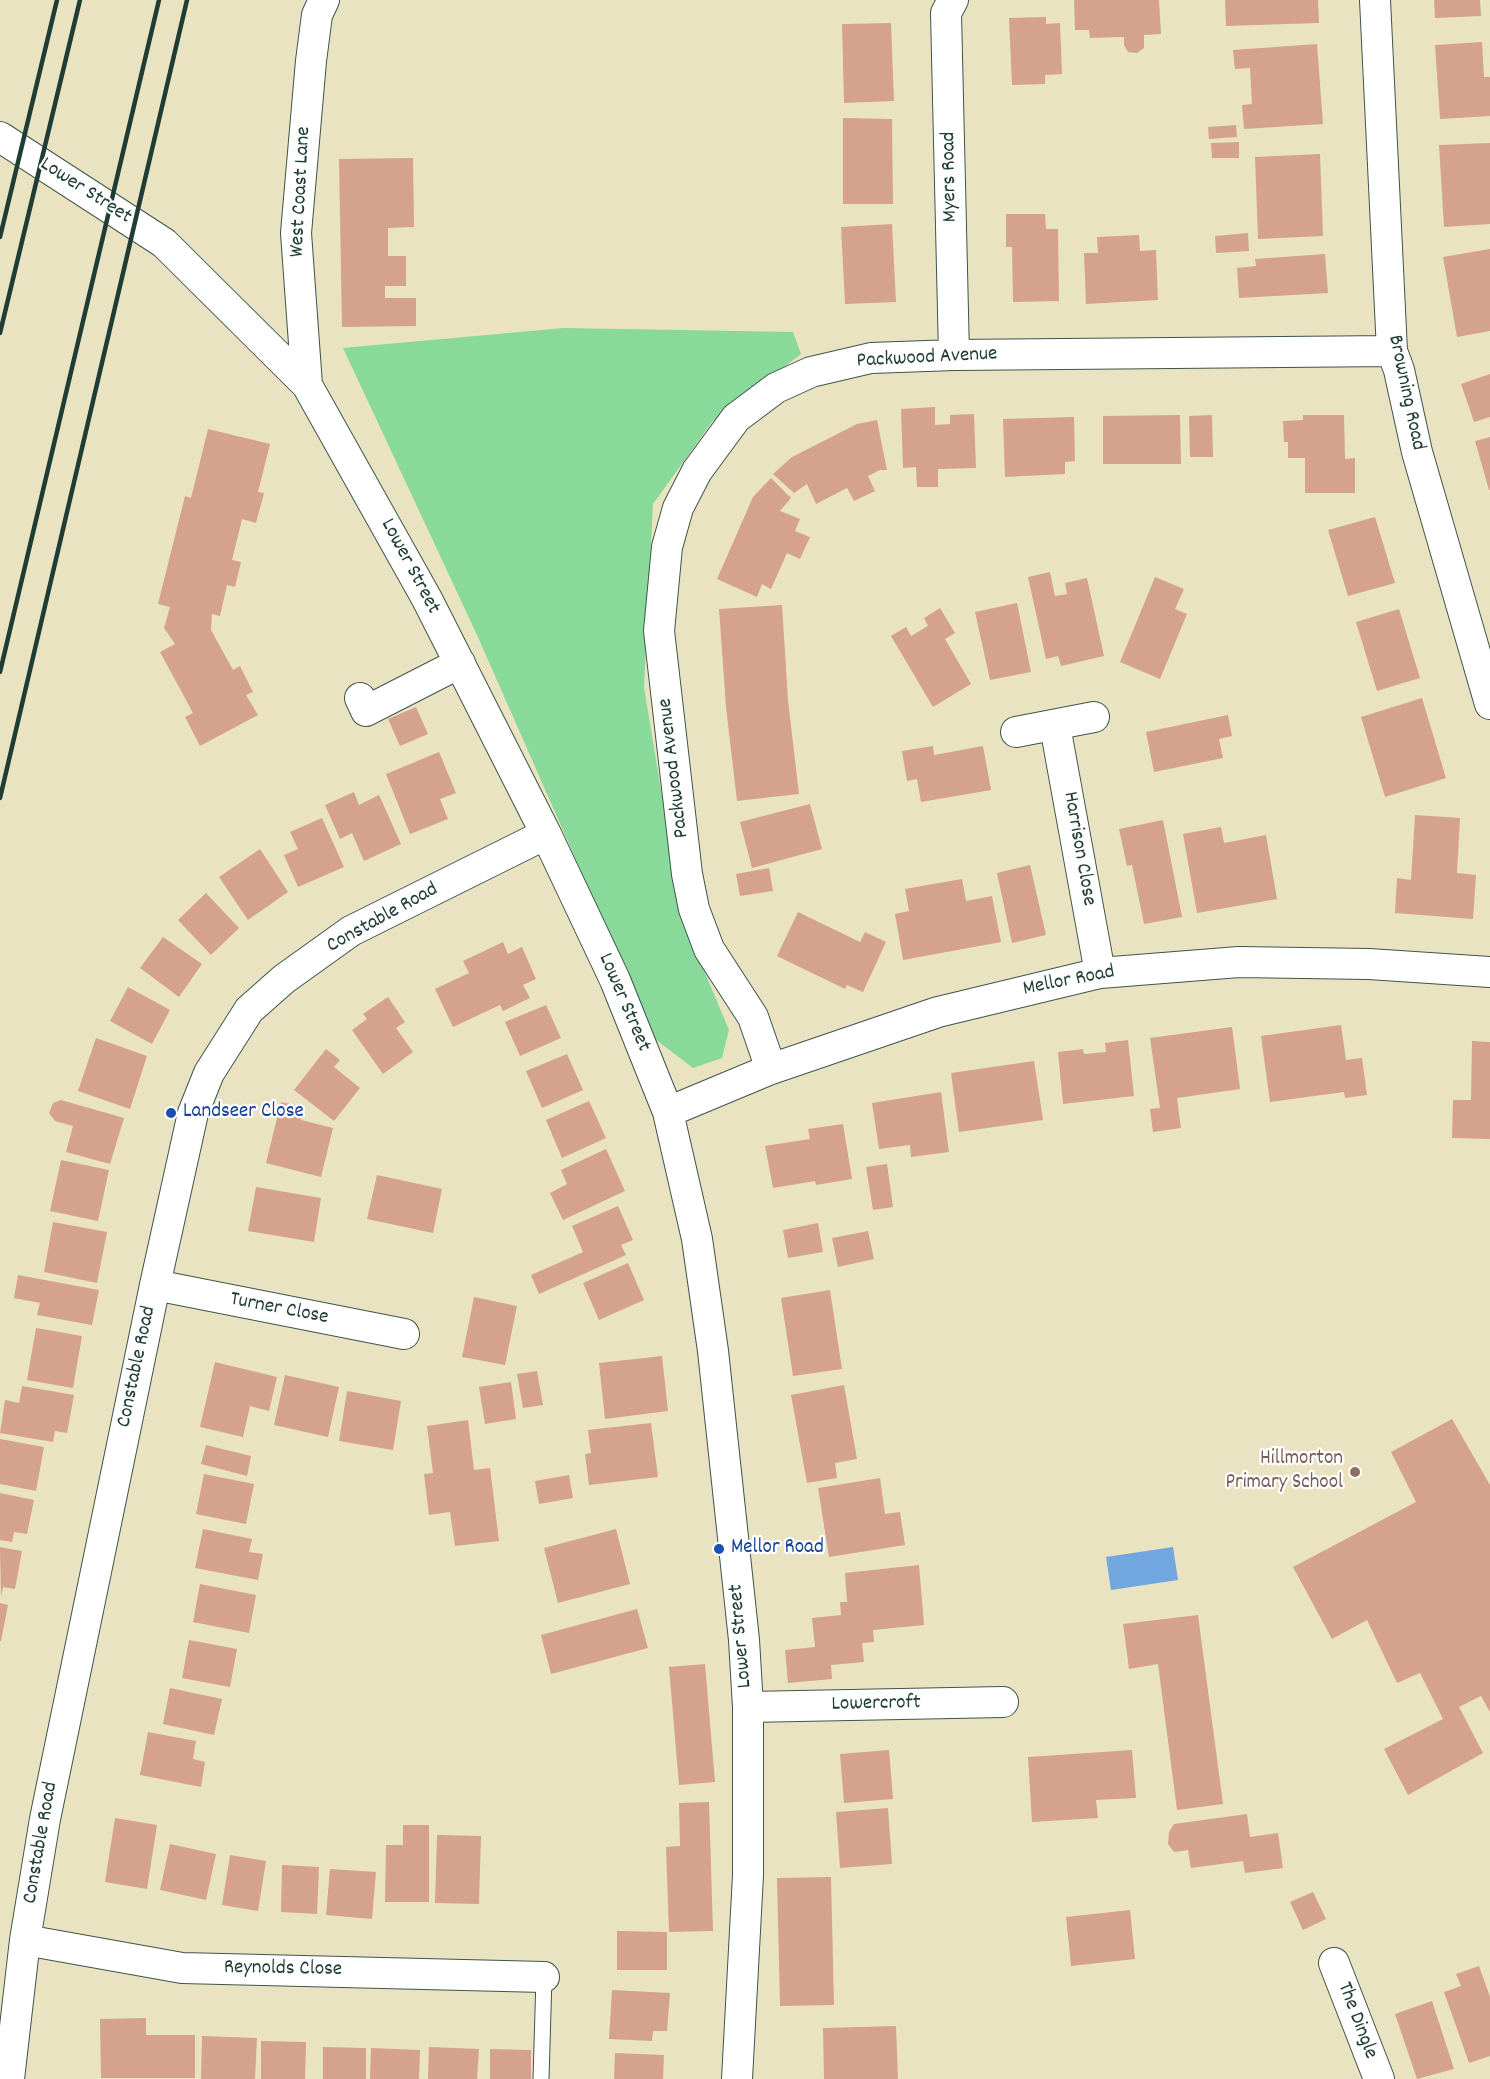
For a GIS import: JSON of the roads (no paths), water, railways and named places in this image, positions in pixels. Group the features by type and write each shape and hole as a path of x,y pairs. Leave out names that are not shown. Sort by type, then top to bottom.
{"street":[{"name":"West Coast Lane","path":"307,385 296,233 311,61 317,15 324,0"},
{"name":"Myers Road","path":"953,0 946,13 954,355"},
{"name":"Browning Road","path":"1375,0 1392,351 1399,370 1417,452 1490,704"},
{"name":"Lower Street","path":"0,138 164,243 307,385 392,534 546,834 615,980 668,1112 697,1239 711,1340 744,1640 748,1707 748,1875 736,2079"},
{"name":"Packwood Avenue","path":"771,1069 753,1017 709,949 694,909 687,874 659,631 666,547 678,508 697,471 736,418 776,388 811,372 871,358 954,355 1392,351"},
{"path":"360,698 366,711 460,663"},
{"path":"1016,732 1094,717"},
{"name":"Harrison Close","path":"1055,726 1100,973"},
{"name":"Constable Road","path":"9,2079 25,1940 45,1819 155,1285 193,1113 209,1072 249,1010 284,980 351,931 546,834"},
{"name":"Mellor Road","path":"668,1112 771,1069 938,1012 1100,973 1239,962 1369,964 1490,972"},
{"name":"Turner Close","path":"155,1285 404,1334"},
{"name":"Lowercroft","path":"748,1707 1003,1702"},
{"name":"Reynolds Close","path":"25,1940 182,1968 544,1977"},
{"name":"The Dingle","path":"1334,1963 1378,2079"}],"lane":[{"path":"541,2079 544,1977"}],"water":[{"path":"1173,1547 1178,1580 1111,1590 1106,1557"}],"railway":[{"path":"0,237 57,0"},
{"path":"0,333 80,0"},
{"path":"0,672 159,0"},
{"path":"0,798 187,0"}],"place":[{"name":"Landseer Close","path":"171,1113"},
{"name":"Hillmorton Primary School","path":"1355,1472"},
{"name":"Mellor Road","path":"719,1549"}]}
